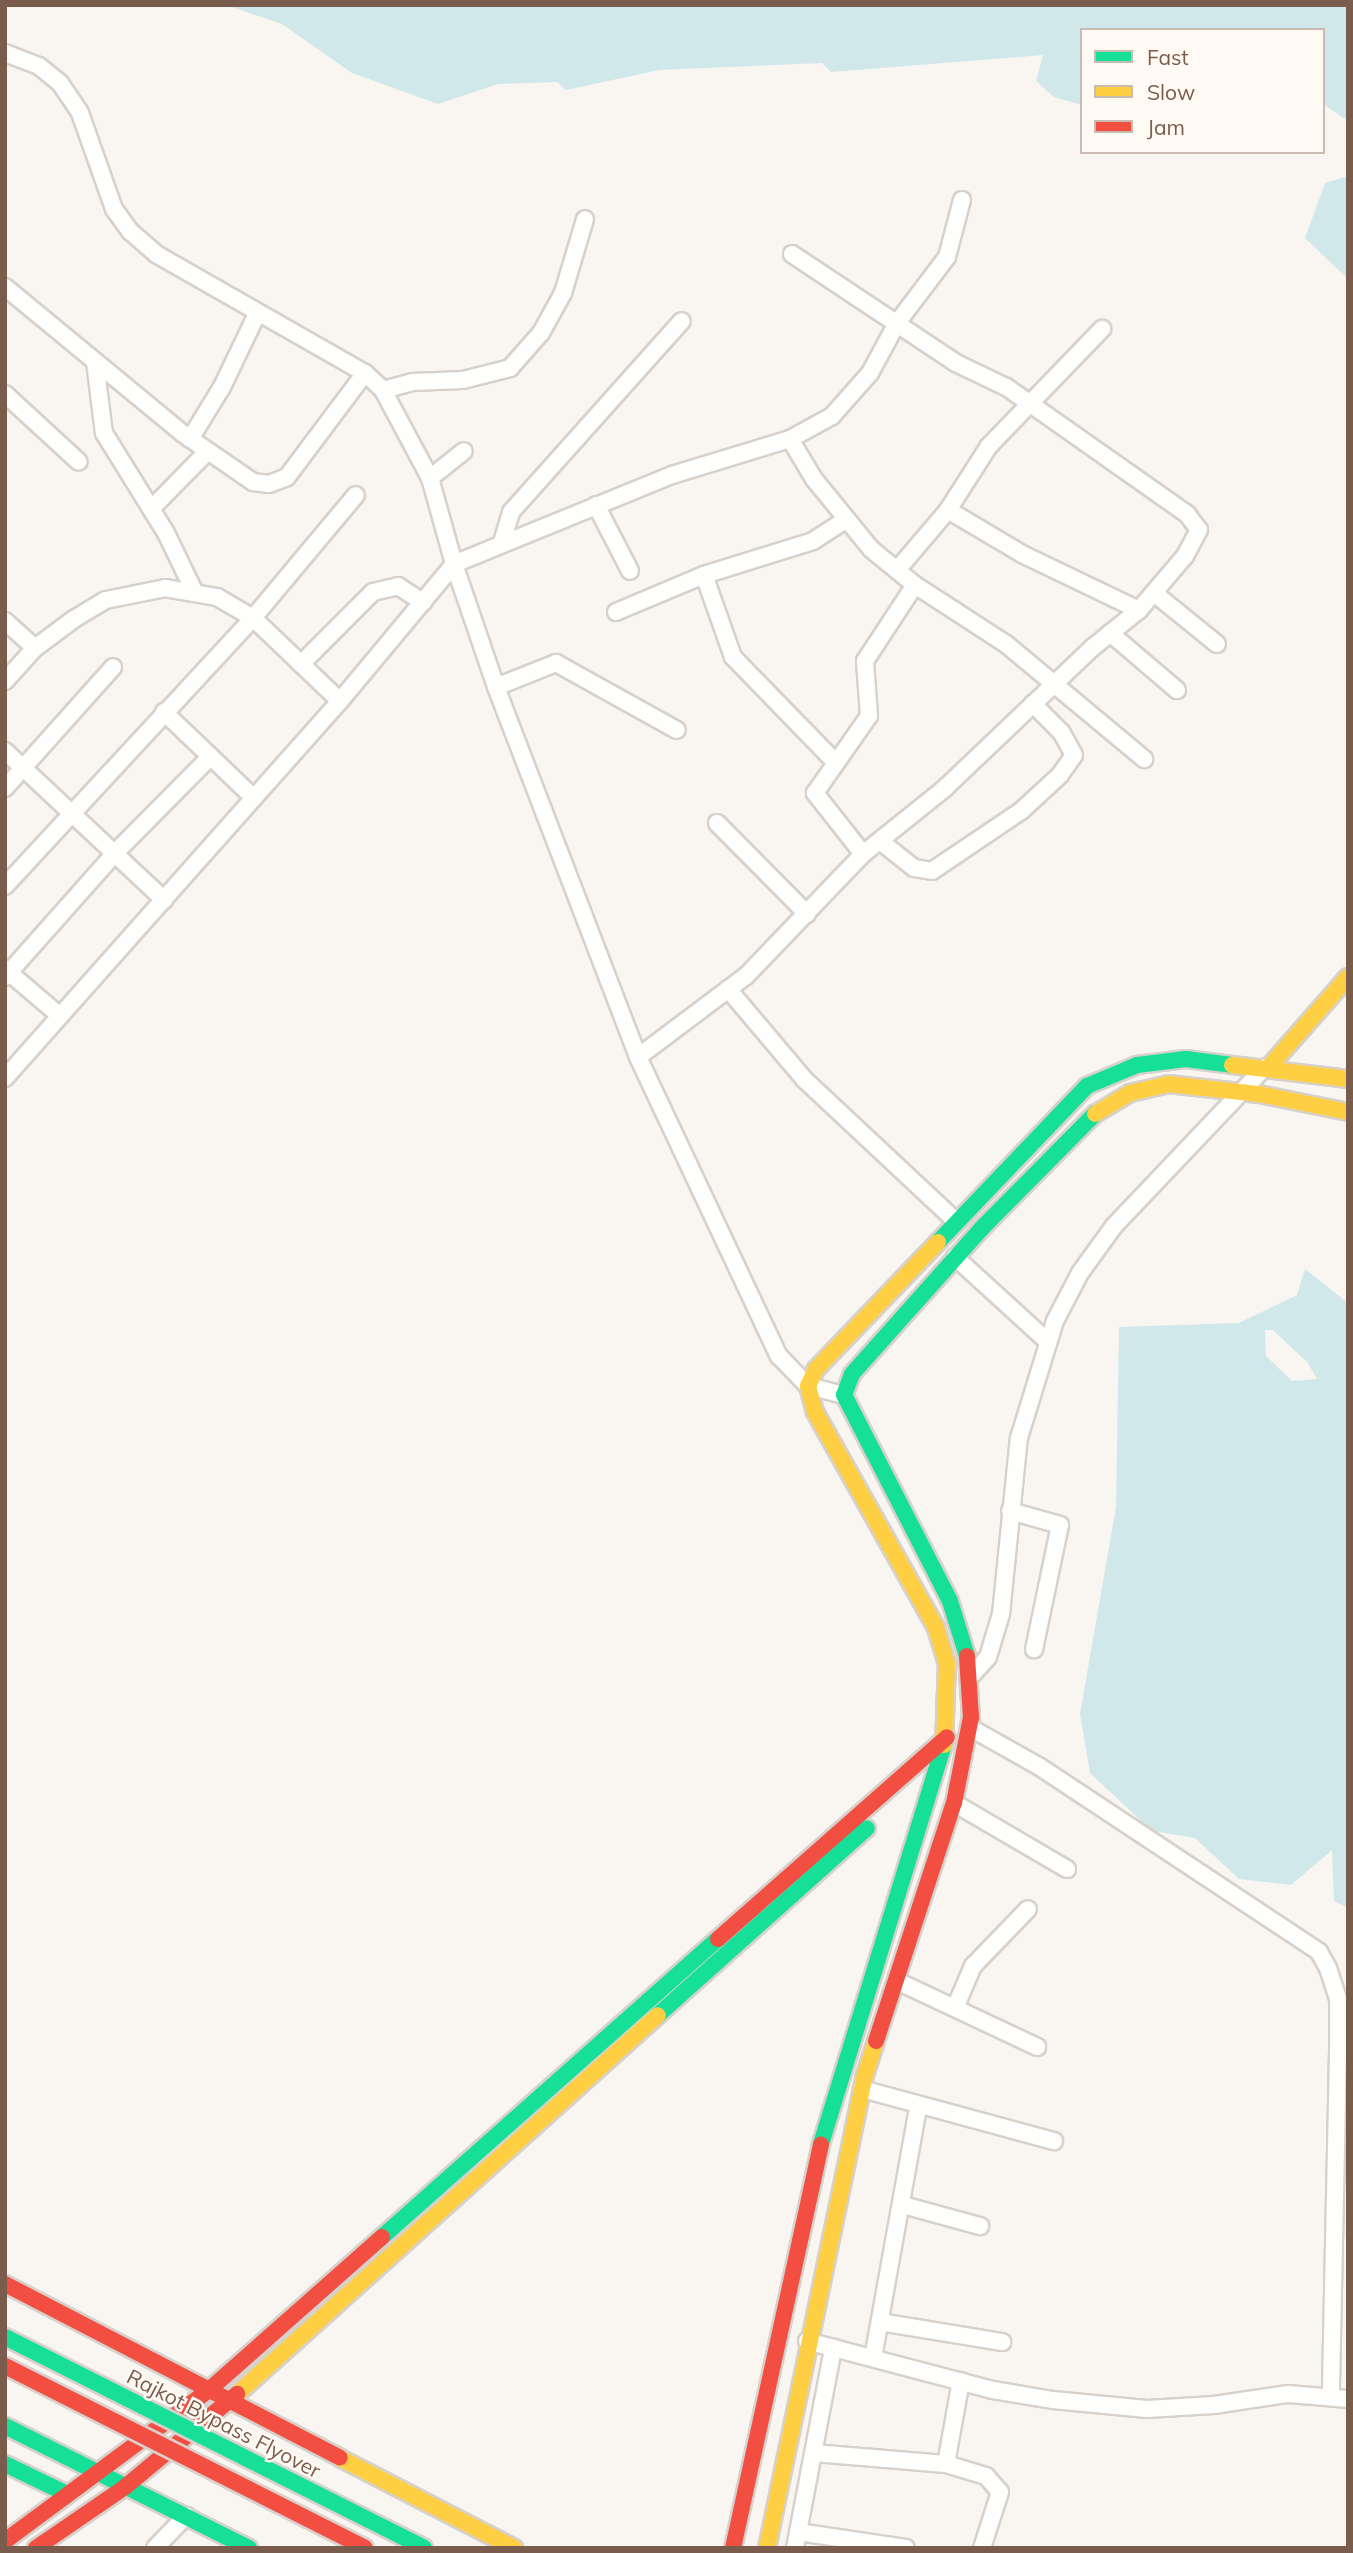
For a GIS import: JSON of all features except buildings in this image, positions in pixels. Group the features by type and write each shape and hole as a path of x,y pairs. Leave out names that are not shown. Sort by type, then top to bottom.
{"main road":[{"path":"1266,1068 1348,977"},
{"path":"733,2548 810,2179 947,1737 947,1663 936,1628 815,1412 808,1386 816,1369 956,1221 1087,1086 1107,1074 1137,1065 1186,1059 1348,1079"},
{"path":"767,2548 807,2342 862,2089 954,1803 969,1728 971,1676 950,1601 856,1429 844,1395 852,1374 955,1257 1099,1110 1130,1094 1168,1084 1242,1092 1348,1112"},
{"path":"5,2541 209,2390 947,1737 969,1728"},
{"path":"36,2548 125,2487 229,2401 939,1764 969,1728"},
{"path":"5,2284 514,2548"},
{"name":"Rajkot Bypass Flyover","path":"5,2337 424,2548"},
{"path":"5,2366 365,2548"},
{"path":"5,2426 249,2548"},
{"path":"5,2464 68,2494"}],"street":[{"path":"5,53 39,66 60,83 80,113 114,209 131,232 156,254 257,314 365,373 383,390 430,478 454,564 496,687 638,1057 779,1356 808,1386 844,1395"},
{"path":"5,1078 340,701 454,564 502,542 672,475 790,439 832,416 850,399 897,323 947,257 962,200"},
{"path":"383,390 412,382 463,380 510,368 541,333 563,293 585,219"},
{"path":"638,1057 728,989 807,914 863,854 1139,610 1195,542 1199,530 1194,521 1027,405 1006,387 956,363 792,254"},
{"path":"5,287 190,439 253,482 269,484 287,477 365,373"},
{"path":"190,439 222,387 257,314"},
{"path":"502,542 511,512 682,321"},
{"path":"897,570 948,510 989,446 1102,329"},
{"path":"95,362 104,433 151,509 194,591"},
{"path":"5,394 79,462"},
{"path":"790,439 845,520 897,570 915,585 1006,644 1053,687 1144,759"},
{"path":"151,509 207,452"},
{"path":"430,478 464,452"},
{"path":"5,886 72,810 253,618 356,495"},
{"path":"596,505 630,571"},
{"path":"948,510 1021,554 1139,610"},
{"path":"616,612 704,575 795,549 845,520"},
{"path":"704,575 733,657 835,762"},
{"path":"863,854 814,793 869,716 865,661 915,585"},
{"path":"301,664 373,592 398,586 423,602"},
{"path":"5,681 35,648 106,600 165,588 217,597 253,618 340,701"},
{"path":"1154,593 1217,644"},
{"path":"5,621 35,648"},
{"path":"1110,633 1177,690"},
{"path":"496,687 556,663 677,730"},
{"path":"5,788 113,667"},
{"path":"880,841 914,867 932,871 1021,811 1060,775 1074,755 1061,732 1033,704"},
{"path":"163,712 254,798"},
{"path":"5,751 72,810 164,901"},
{"path":"60,1016 6,973 115,853 211,756"},
{"path":"717,823 807,914"},
{"path":"728,989 804,1079 956,1221"},
{"path":"971,1676 988,1657 1001,1615 1019,1438 1047,1341 1080,1273 1114,1226 1266,1068"},
{"path":"955,1257 1047,1341"},
{"path":"1010,1511 1060,1525 1034,1649"},
{"path":"969,1728 1085,1796 1319,1952 1338,1998 1342,2246 1331,2396"},
{"path":"954,1803 1067,1869"},
{"path":"955,2008 973,1966 1028,1909"},
{"path":"897,1981 1037,2047"},
{"path":"862,2089 918,2107 1054,2141"},
{"path":"873,2358 903,2205 918,2107"},
{"path":"903,2205 979,2226"},
{"path":"880,2322 1002,2342"},
{"path":"807,2342 961,2381 1053,2400 1147,2409 1213,2405 1288,2394 1348,2399"},
{"path":"833,2348 796,2540 906,2548"},
{"path":"946,2464 961,2381"},
{"path":"814,2453 946,2464 986,2476 1000,2492 982,2548"},
{"path":"155,2548 187,2516"}],"water":[{"path":"226,5 1348,5 1348,121 1325,105 1325,28 1080,28 1080,104 1054,97 1036,81 1043,55 831,72 822,63 659,70 566,90 557,82 498,84 438,104 352,73 282,24"},
{"path":"1348,176 1348,305 1347,278 1305,238 1325,183"},
{"path":"1305,1269 1348,1303 1348,1908 1334,1901 1332,1850 1291,1885 1239,1879 1195,1838 1152,1831 1090,1773 1080,1714 1116,1507 1119,1327 1239,1323 1297,1295","holes":["1265,1330 1273,1330 1308,1363 1317,1379 1292,1381 1266,1356"]}],"traffic: fast":[{"path":"938,1242 1087,1086 1137,1065 1186,1059 1232,1065"},
{"path":"967,1656 950,1601 844,1395 852,1374 981,1229 1095,1114"},
{"path":"821,2144 944,1745"},
{"path":"658,2015 867,1828"},
{"path":"382,2237 718,1939"},
{"path":"5,2337 424,2548"},
{"path":"5,2426 249,2548"},
{"path":"5,2464 67,2494"}],"traffic: slow":[{"path":"1268,1068 1348,977"},
{"path":"1232,1065 1348,1079"},
{"path":"1095,1114 1130,1093 1168,1084 1259,1094 1348,1112"},
{"path":"938,1242 816,1369 808,1386 815,1412 936,1628 947,1663 944,1745"},
{"path":"237,2394 658,2015"},
{"path":"767,2548 864,2078 876,2041"},
{"path":"340,2458 514,2548"}],"traffic: jam":[{"path":"876,2041 954,1803 971,1717 967,1656"},
{"path":"718,1939 947,1737"},
{"path":"733,2548 821,2144"},
{"path":"5,2541 209,2390 382,2237"},
{"path":"5,2284 340,2458"},
{"path":"5,2366 365,2548"},
{"path":"36,2548 125,2487 237,2394"}]}
